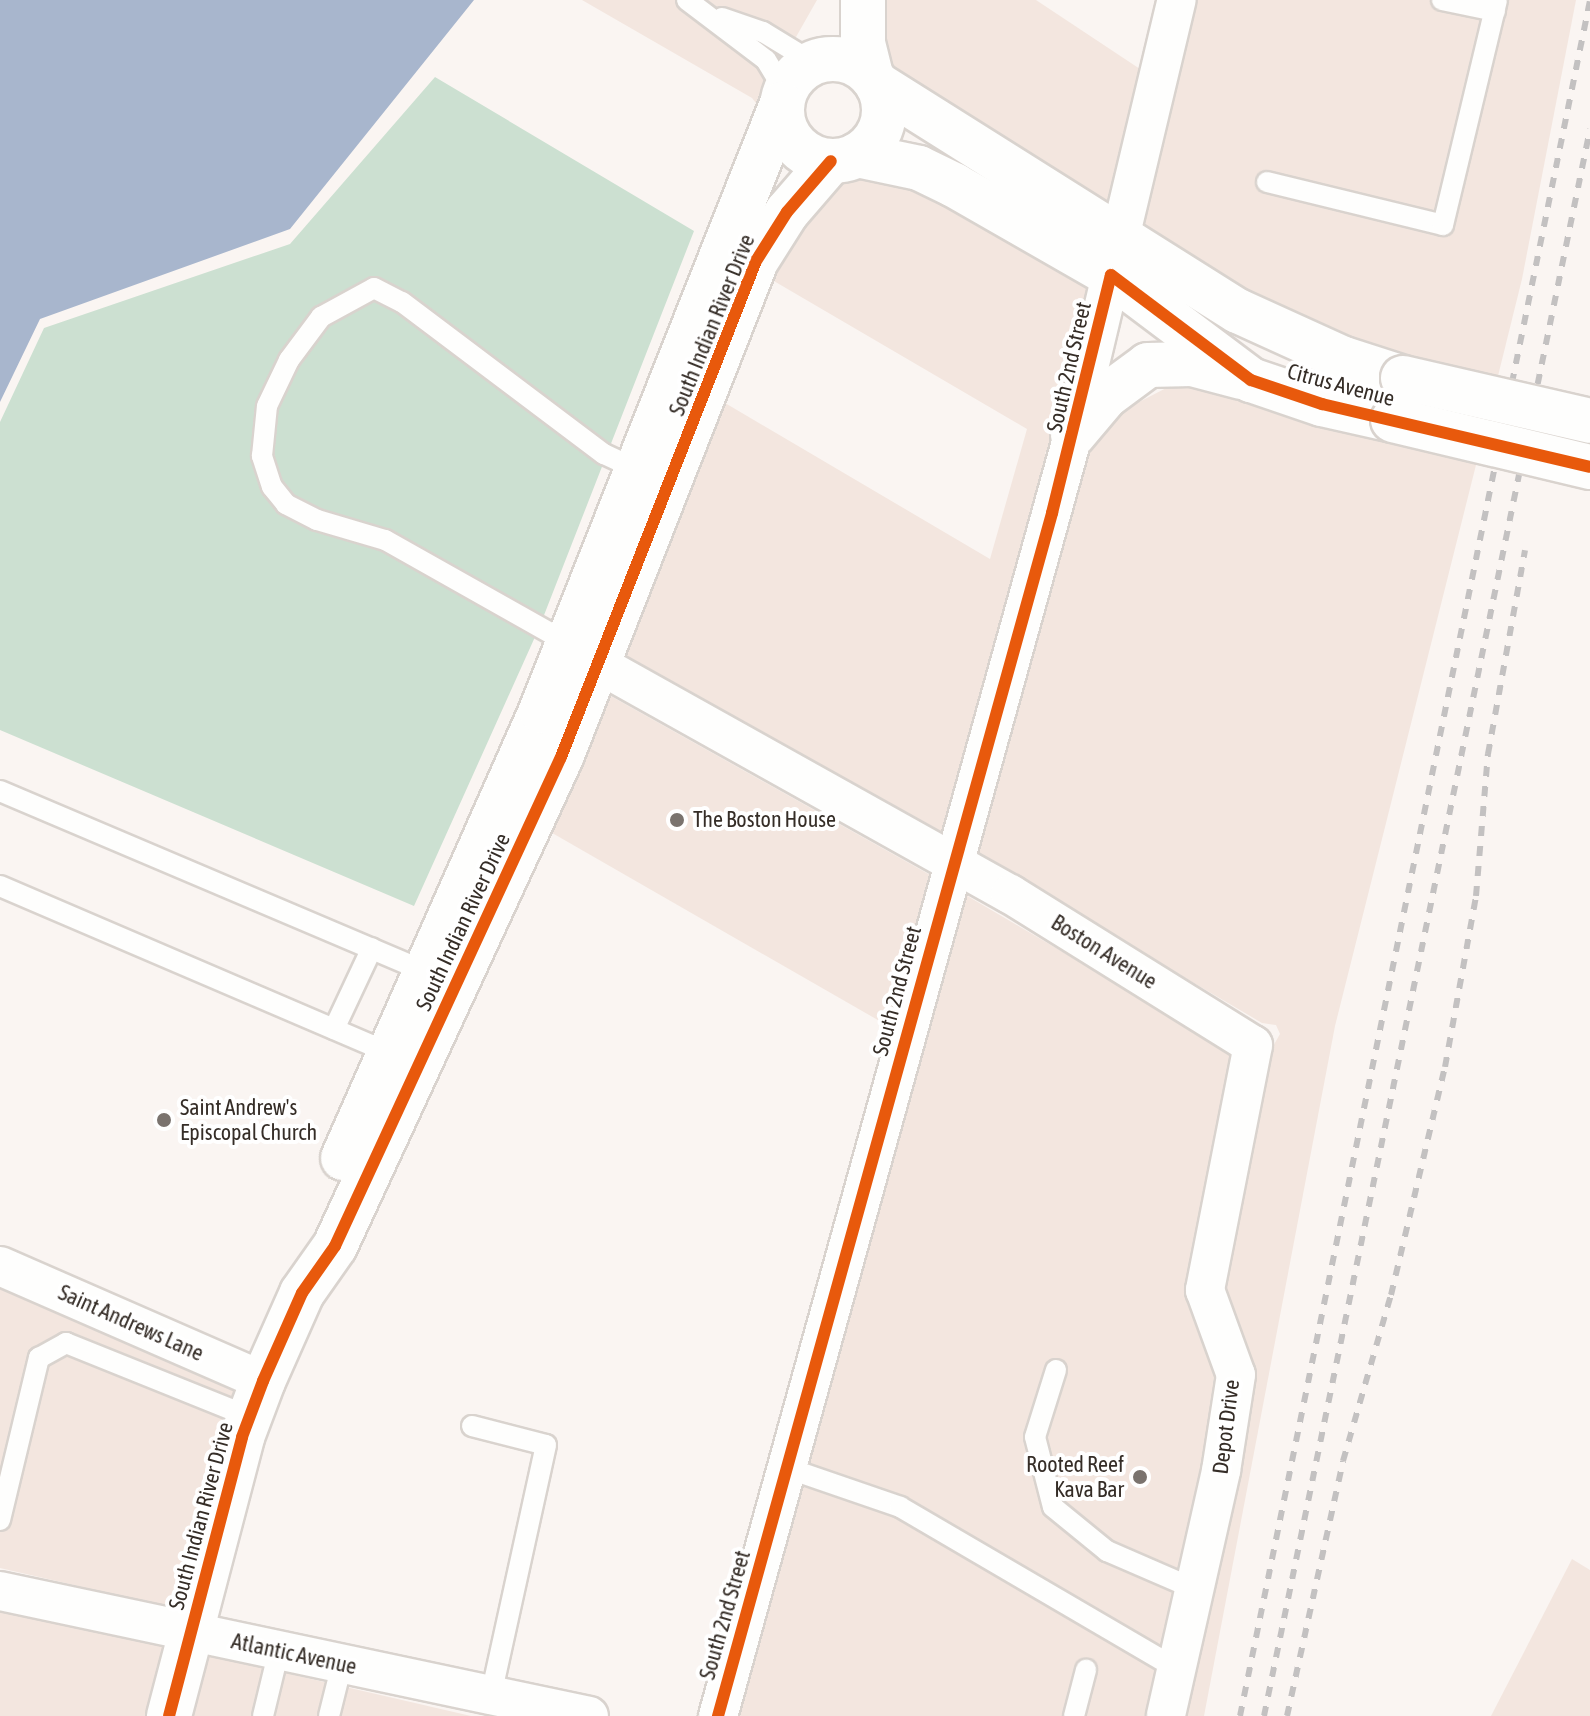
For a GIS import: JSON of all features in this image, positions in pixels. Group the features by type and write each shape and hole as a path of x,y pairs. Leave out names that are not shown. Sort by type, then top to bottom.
{"street":[{"name":"South Indian River Drive","path":"302,1293 309,1236 425,971 584,654 636,469 794,86 840,0"},
{"path":"863,0 863,43 874,80 882,124 844,158 794,143 794,86 844,60 874,80"},
{"name":"South 2nd Street","path":"718,1716 1073,435 1116,256 1168,4"},
{"name":"Citrus Avenue","path":"874,80 1116,256 1251,380 1322,404 1590,467"},
{"name":"South Indian River Drive","path":"169,1716 256,1399 302,1293 335,1246 584,654 756,261 774,229 844,158"},
{"name":"Citrus Avenue","path":"844,158 931,174 1291,337 1403,378 1590,421"},
{"path":"1073,435 1106,396 1148,365 1192,364 1251,380"},
{"name":"Boston Avenue","path":"584,654 953,863 1253,1045"},
{"name":"Depot Drive","path":"1166,1716 1221,1471 1236,1375 1205,1290 1253,1045"},
{"name":"Saint Andrews Lane","path":"0,1266 256,1399"},
{"name":"Atlantic Avenue","path":"0,1591 589,1716"}],"lane":[{"path":"687,0 711,14 794,86"},
{"path":"1267,182 1443,225 1496,6 1442,0"},
{"path":"711,14 763,32 794,86"},
{"path":"584,654 385,540 317,520 286,504 272,487 262,456 267,406 289,360 321,317 374,288 402,302 604,454 636,469"},
{"path":"0,791 425,971"},
{"path":"0,886 389,1053"},
{"path":"334,1029 372,948"},
{"path":"0,1520 39,1358 66,1343 256,1399"},
{"path":"1056,1370 1035,1437 1053,1507 1107,1551 1195,1589"},
{"path":"472,1426 546,1445 491,1695"},
{"path":"787,1468 900,1507 1177,1669"},
{"path":"263,1716 279,1650"},
{"path":"329,1716 342,1664"},
{"path":"1074,1716 1086,1670"}],"shaded area":[{"path":"582,0 817,0 775,74 764,113 752,98"},
{"path":"883,0 1036,0 1143,71 1111,206 895,78 881,40"},
{"path":"1196,0 1576,0 1522,279 1496,384 1365,351 1259,307 1144,224"},
{"path":"869,169 932,193 1096,292 1054,440 1045,453 1050,457 943,836 622,657 720,400 990,559 1027,429 767,277 838,180"},
{"path":"1190,384 1477,461 1335,1026 1204,1716 1185,1716 1253,1366 1224,1286 1272,1048 1280,1034 1276,1025 1262,1023 975,854 1087,455 1116,414 1172,385"},
{"path":"607,694 932,876 890,1027 547,830"},
{"path":"964,894 1234,1053 1188,1298 1217,1379 1204,1470 1148,1716 736,1716"},
{"path":"0,1287 242,1390 178,1609 0,1568"},
{"path":"1572,1559 1590,1570 1590,1716 1491,1716"},
{"path":"0,1609 168,1647 151,1716 0,1716"},
{"path":"203,1654 471,1716 188,1716"}],"green space":[{"path":"435,77 694,231 539,628 414,906 0,730 0,422 44,328 290,244"}],"water":[{"path":"0,0 474,0 290,229 40,319 0,402"}],"railway":[{"path":"1240,1716 1590,1"},
{"path":"1264,1716 1590,129"},
{"path":"1287,1716 1343,1461 1391,1295 1445,1067 1476,896 1488,754 1525,550"}],"cycle path":[{"path":"169,1716 242,1437 263,1381 302,1293 335,1246 561,757 756,261 787,212 831,161"},
{"path":"718,1716 1052,513 1111,275 1251,380 1322,404 1590,467"}],"place":[{"name":"The Boston House","path":"677,820"},
{"name":"Saint Andrew's Episcopal Church","path":"164,1120"},
{"name":"Rooted Reef Kava Bar","path":"1140,1477"}]}
